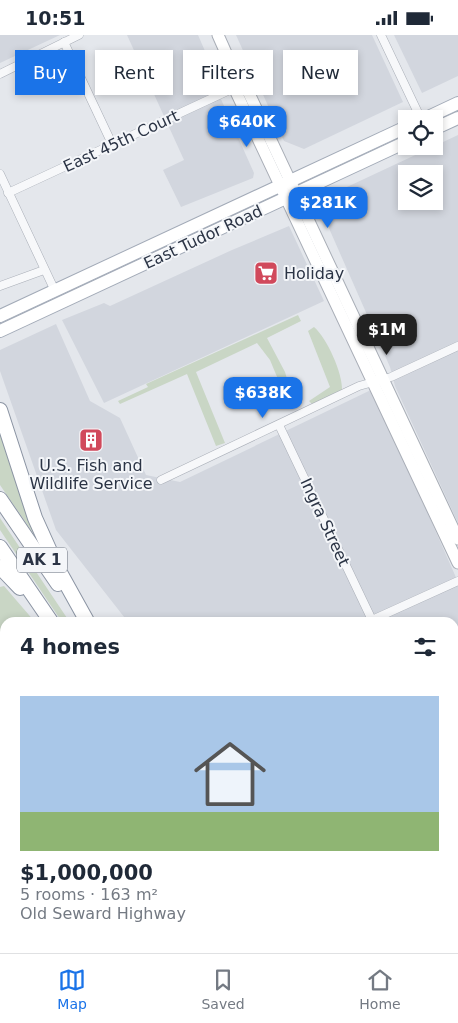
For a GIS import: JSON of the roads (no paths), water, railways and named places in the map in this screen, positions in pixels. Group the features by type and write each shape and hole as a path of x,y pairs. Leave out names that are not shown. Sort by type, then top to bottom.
{"highway":[{"path":"0,410 35,518 58,569 85,617"},
{"name":"AK 1","path":"0,499 79,617"},
{"name":"AK 1","path":"0,547 48,617"},
{"path":"0,567 43,617"}],"main road":[{"path":"218,35 225,50"},
{"path":"238,95 291,196 379,381 458,539"},
{"path":"248,95 285,184"},
{"path":"442,110 458,103"},
{"path":"443,125 458,118"},
{"name":"East Tudor Road","path":"0,315 398,131"},
{"name":"East Tudor Road","path":"0,331 398,146"},
{"path":"379,381 458,563"}],"street":[{"path":"0,74 79,35"},
{"path":"381,35 418,110"},
{"path":"64,42 113,146"},
{"name":"East 45th Court","path":"8,193 113,146 219,95"},
{"path":"0,173 55,291"},
{"path":"0,286 44,270"},
{"path":"161,480 359,386 379,381 458,346"},
{"name":"Ingra Street","path":"279,425 371,617"},
{"name":"Ingra Street","path":"379,617 458,581"}],"place":[{"name":"Holiday","path":"266,273"},
{"name":"U.S. Fish and Wildlife Service","path":"91,440"}]}
